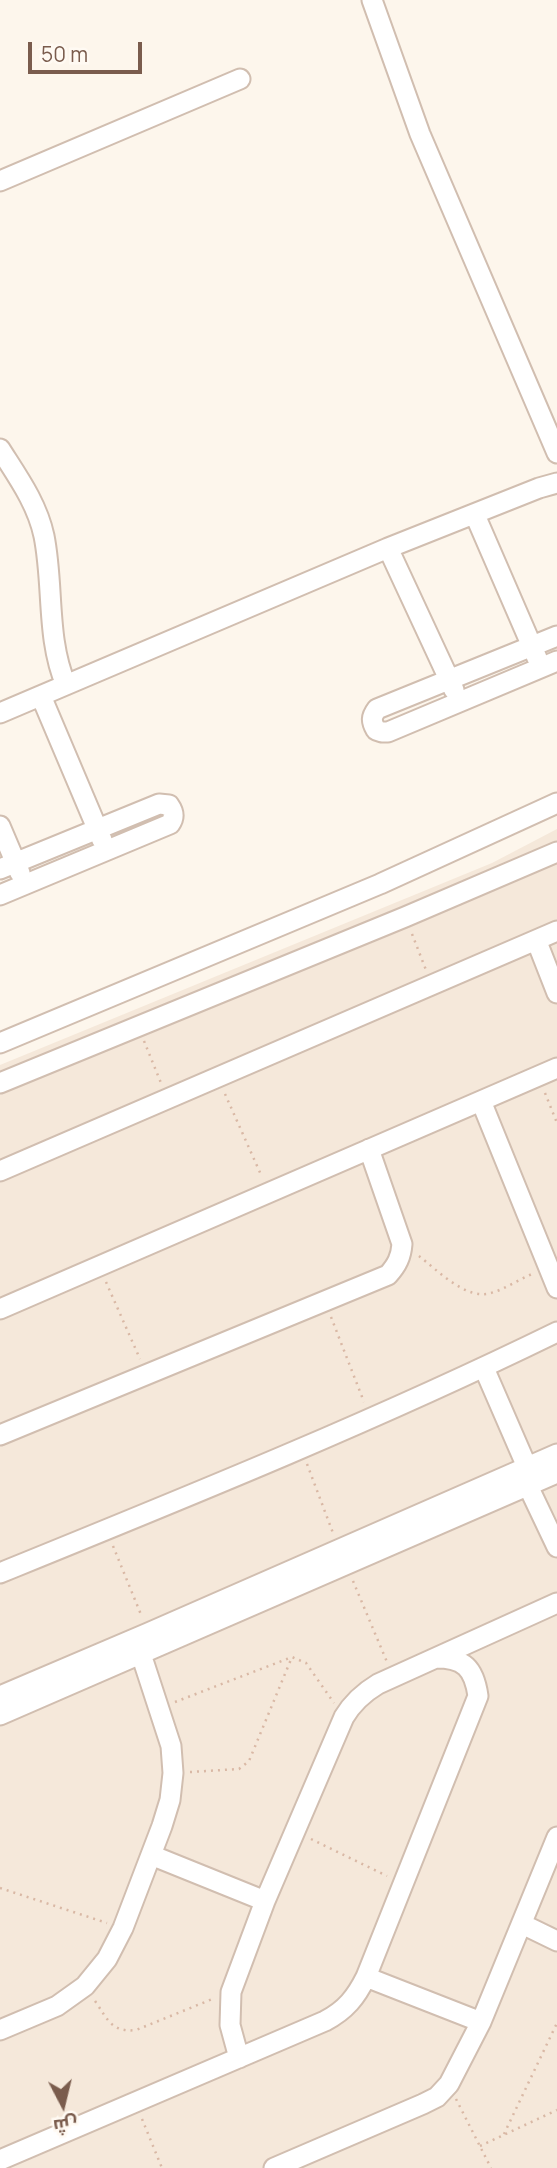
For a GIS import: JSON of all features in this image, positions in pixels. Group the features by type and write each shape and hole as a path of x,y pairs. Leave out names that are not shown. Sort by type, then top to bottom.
{"street":[{"path":"372,0 419,134 557,453"},
{"path":"0,181 240,79"},
{"path":"0,449 27,492 44,535 54,646 66,685"},
{"path":"0,713 388,548 557,483"},
{"path":"475,514 532,647 549,665 388,732 376,730 372,715 377,709 532,647 557,636"},
{"path":"388,548 459,702"},
{"path":"41,696 106,850"},
{"path":"0,1043 380,884 557,803"},
{"path":"0,895 170,824 174,818 173,811 169,805 159,804 8,865"},
{"path":"0,826 8,865 25,884"},
{"path":"0,1083 557,852"},
{"path":"0,1171 557,932"},
{"path":"537,942 557,992"},
{"path":"0,1309 548,1072"},
{"path":"481,1101 557,1287"},
{"path":"0,1435 388,1275 401,1255 402,1244 369,1149"},
{"path":"1,1570 301,1449 484,1368 557,1332"},
{"path":"484,1368 557,1547"},
{"path":"0,1696 45,1686 141,1654 343,1557 528,1476 557,1454"},
{"path":"528,1476 557,1473"},
{"path":"0,1715 45,1686 148,1633 343,1557"},
{"path":"239,2058 230,2025 231,1992 265,1901 352,1703 364,1692 393,1677 557,1603"},
{"path":"0,2030 57,2006 85,1986 107,1959 123,1928 151,1855 170,1800 173,1773 171,1746 141,1654"},
{"path":"0,2160 339,2014 351,2004 366,1977 478,1696 476,1679 466,1666 452,1658 436,1658"},
{"path":"274,2168 423,2104 437,2097 449,2084 481,2022 557,1837"},
{"path":"151,1855 265,1901"},
{"path":"522,1924 557,1941"},
{"path":"366,1977 481,2022"}],"path":[{"path":"405,917 433,986"},
{"path":"138,1027 168,1099"},
{"path":"548,1072 557,1123"},
{"path":"218,1078 269,1193"},
{"path":"402,1244 469,1293 479,1295 489,1294 548,1266"},
{"path":"100,1266 147,1375"},
{"path":"325,1302 371,1418"},
{"path":"301,1449 393,1677"},
{"path":"107,1529 148,1633"},
{"path":"173,1773 239,1769 245,1766 292,1657"},
{"path":"159,1708 292,1657 306,1662 344,1717"},
{"path":"295,1832 402,1884"},
{"path":"0,1888 123,1928"},
{"path":"85,1986 108,2022 126,2031 136,2030 231,1992"},
{"path":"504,2134 557,2023"},
{"path":"449,2084 491,2168"},
{"path":"135,2102 162,2168"},
{"path":"480,2146 557,2110"}],"shaded area":[{"path":"557,829 557,2168 0,2168 0,1065 492,863"}]}
